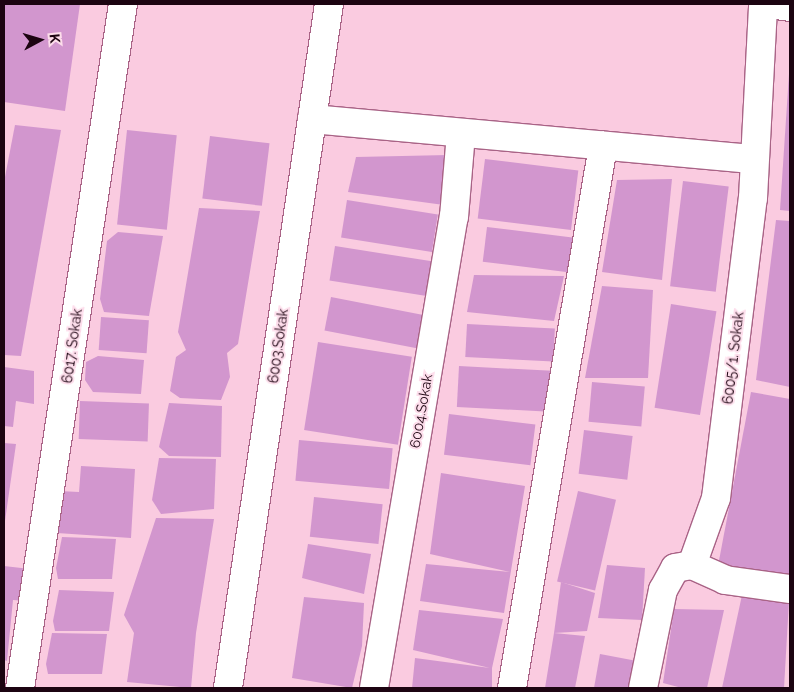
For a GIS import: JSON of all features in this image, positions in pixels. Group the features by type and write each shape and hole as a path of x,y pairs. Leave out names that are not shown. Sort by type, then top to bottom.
{"street":[{"name":"6017. Sokak","path":"20,688 123,4"},
{"name":"6003.Sokak","path":"228,688 329,4"},
{"name":"6005/1. Sokak","path":"692,565 716,498 753,198 763,4"},
{"path":"771,4 790,7"},
{"path":"312,119 754,160"},
{"name":"6004.Sokak","path":"374,688 454,217 461,134"},
{"path":"512,688 603,146"},
{"path":"643,688 663,590 675,568 692,565 725,580 790,589"}],"building":[{"path":"4,4 80,4 65,111 4,102"},
{"path":"790,74 790,211 780,210"},
{"path":"15,125 61,130 21,356 4,355 4,182"},
{"path":"127,130 177,135 167,230 117,224"},
{"path":"210,136 270,143 262,206 202,199"},
{"path":"448,155 444,205 348,192 356,157"},
{"path":"485,159 578,170 571,230 478,219"},
{"path":"672,179 662,280 602,272 617,180"},
{"path":"683,181 729,187 716,292 670,286"},
{"path":"347,200 438,214 432,252 341,238"},
{"path":"199,208 260,211 238,344 227,353 230,377 221,400 180,398 170,391 176,357 186,350 178,332"},
{"path":"776,220 790,221 790,387 756,380"},
{"path":"487,227 574,238 570,272 483,262"},
{"path":"118,232 163,236 149,316 104,312 100,299 107,241"},
{"path":"335,246 437,262 431,297 330,281"},
{"path":"474,275 564,276 554,321 467,312"},
{"path":"602,286 653,290 648,378 585,378"},
{"path":"331,297 427,316 421,349 325,330"},
{"path":"671,304 716,311 700,415 655,408"},
{"path":"101,317 149,320 147,353 99,350"},
{"path":"467,324 555,329 553,362 465,357"},
{"path":"318,342 412,357 398,445 304,430"},
{"path":"98,356 144,360 141,394 93,392 85,380 86,362"},
{"path":"459,366 552,371 550,412 457,407"},
{"path":"4,367 34,371 34,404 16,401 13,427 4,426"},
{"path":"592,382 645,387 641,426 589,422"},
{"path":"751,392 790,399 790,582 717,571"},
{"path":"80,401 149,403 148,441 79,439"},
{"path":"169,403 222,406 221,457 169,456 159,447"},
{"path":"449,414 535,425 530,465 444,455"},
{"path":"584,430 633,436 627,480 579,474"},
{"path":"299,440 393,448 389,489 295,481"},
{"path":"4,443 16,444 4,528"},
{"path":"159,458 216,459 214,509 161,514 152,500"},
{"path":"81,466 135,469 131,538 57,533 59,491 79,492"},
{"path":"441,473 525,486 504,613 420,601 426,564 510,572 430,554"},
{"path":"578,491 616,500 595,590 557,582"},
{"path":"314,497 383,504 378,544 310,537"},
{"path":"156,518 214,519 196,633 191,688 127,682 134,633 124,615"},
{"path":"62,537 116,539 112,579 58,579 56,568"},
{"path":"308,544 371,554 364,594 302,578"},
{"path":"607,565 645,568 642,620 598,618"},
{"path":"4,566 30,569 26,601 13,600 7,661 4,660"},
{"path":"561,582 595,593 587,631 554,633"},
{"path":"59,590 114,592 109,631 55,631 53,621"},
{"path":"742,595 789,601 784,688 722,688"},
{"path":"304,597 364,603 362,646 352,688 292,678"},
{"path":"674,609 724,610 707,688 682,688 663,683"},
{"path":"419,610 503,619 492,668 492,688 412,688 415,658 490,668 413,650"},
{"path":"52,633 107,634 102,674 48,674 46,664"},
{"path":"554,633 585,636 575,688 545,688"},
{"path":"600,654 637,661 632,688 594,688"}]}
